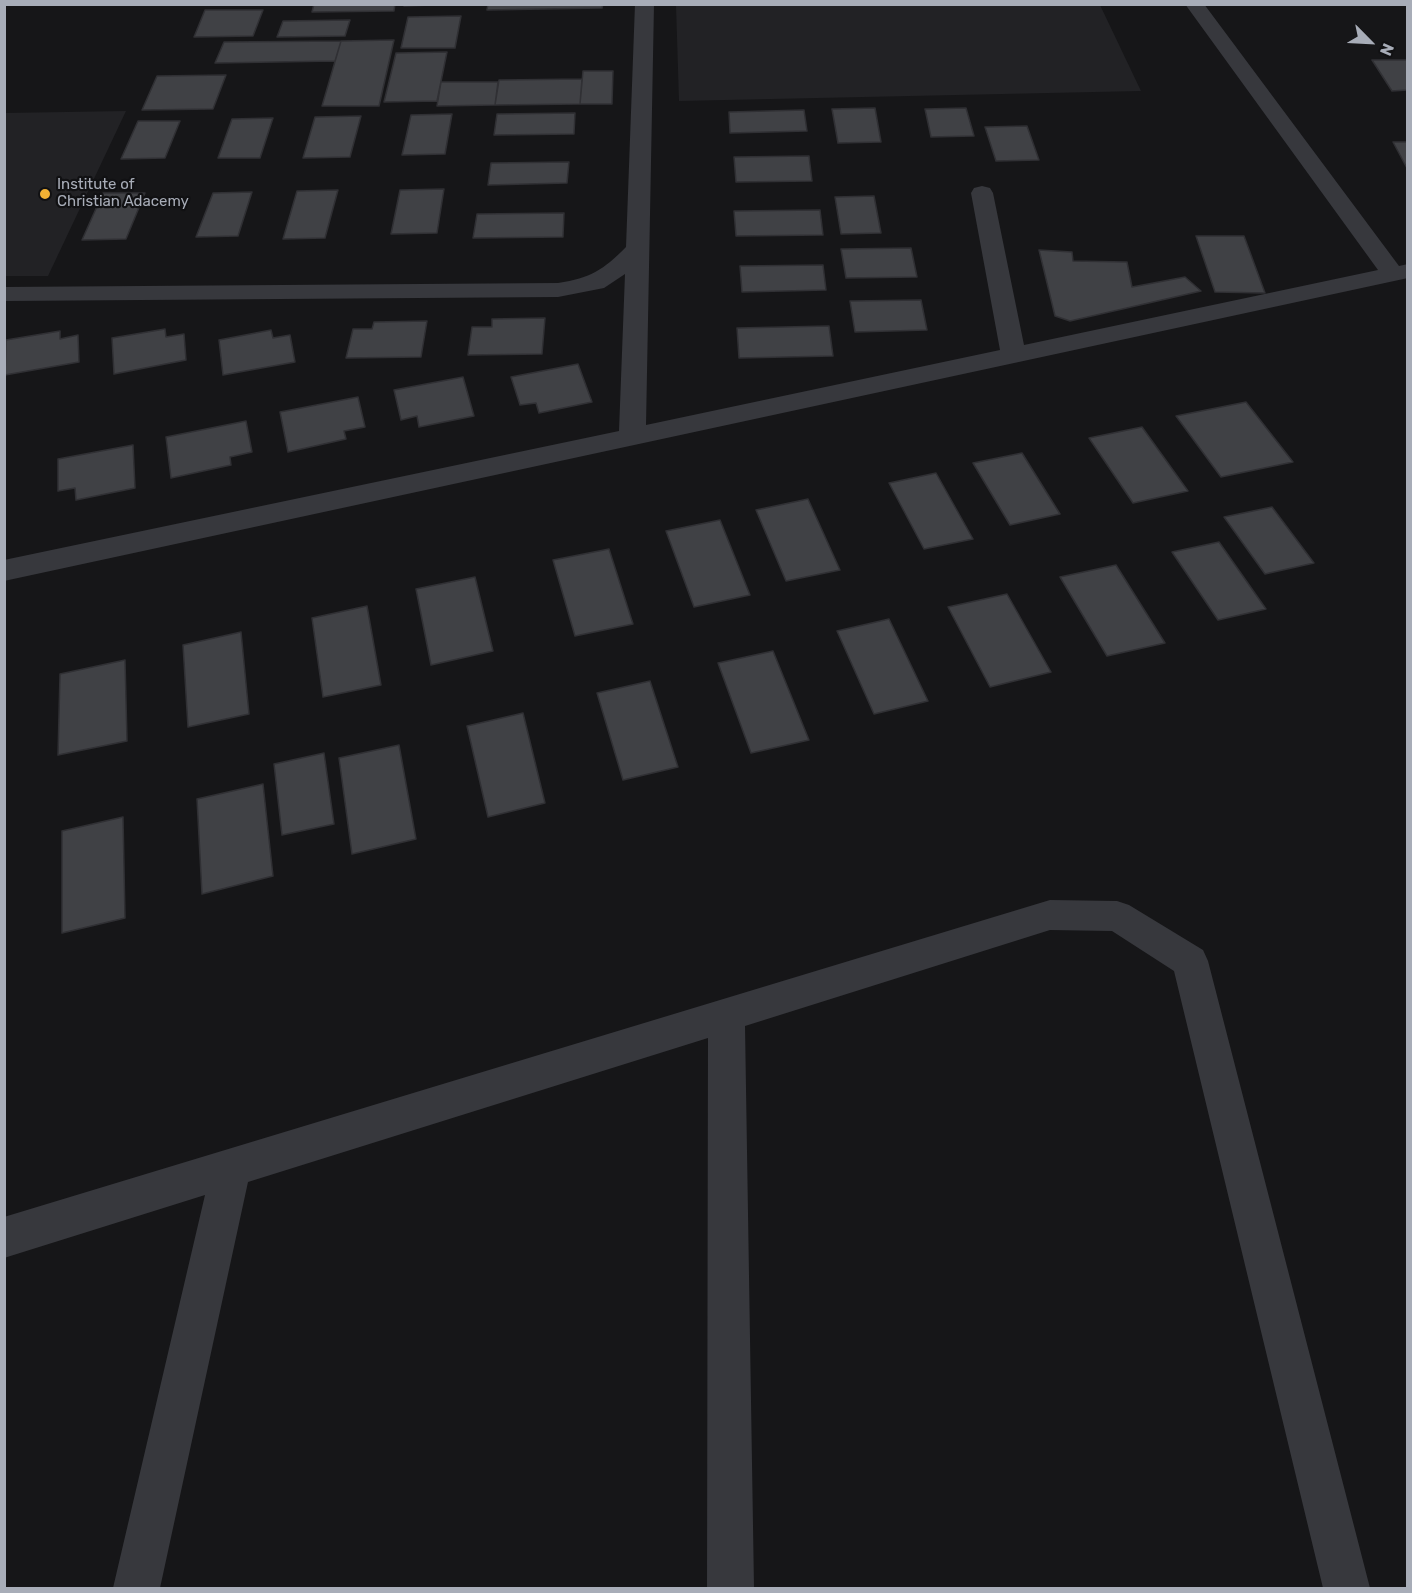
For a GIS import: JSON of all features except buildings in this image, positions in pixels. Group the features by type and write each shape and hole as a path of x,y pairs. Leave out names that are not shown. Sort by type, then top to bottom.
{"street":[{"path":"632,437 645,4"},
{"path":"4,571 1400,272 1194,4"},
{"path":"982,193 1013,355"},
{"path":"4,294 558,290 590,286 608,278 638,248"},
{"path":"4,1238 1050,915 1117,916 1190,961 1347,1588"},
{"path":"726,1015 731,1588"},
{"path":"136,1588 231,1168"}],"shaded area":[{"path":"676,5 1100,5 1141,91 679,101"},
{"name":"Institute of Christian Adacemy","path":"126,111 48,276 5,276 5,113"}],"place":[{"name":"Institute of Christian Adacemy","path":"45,194"}]}
